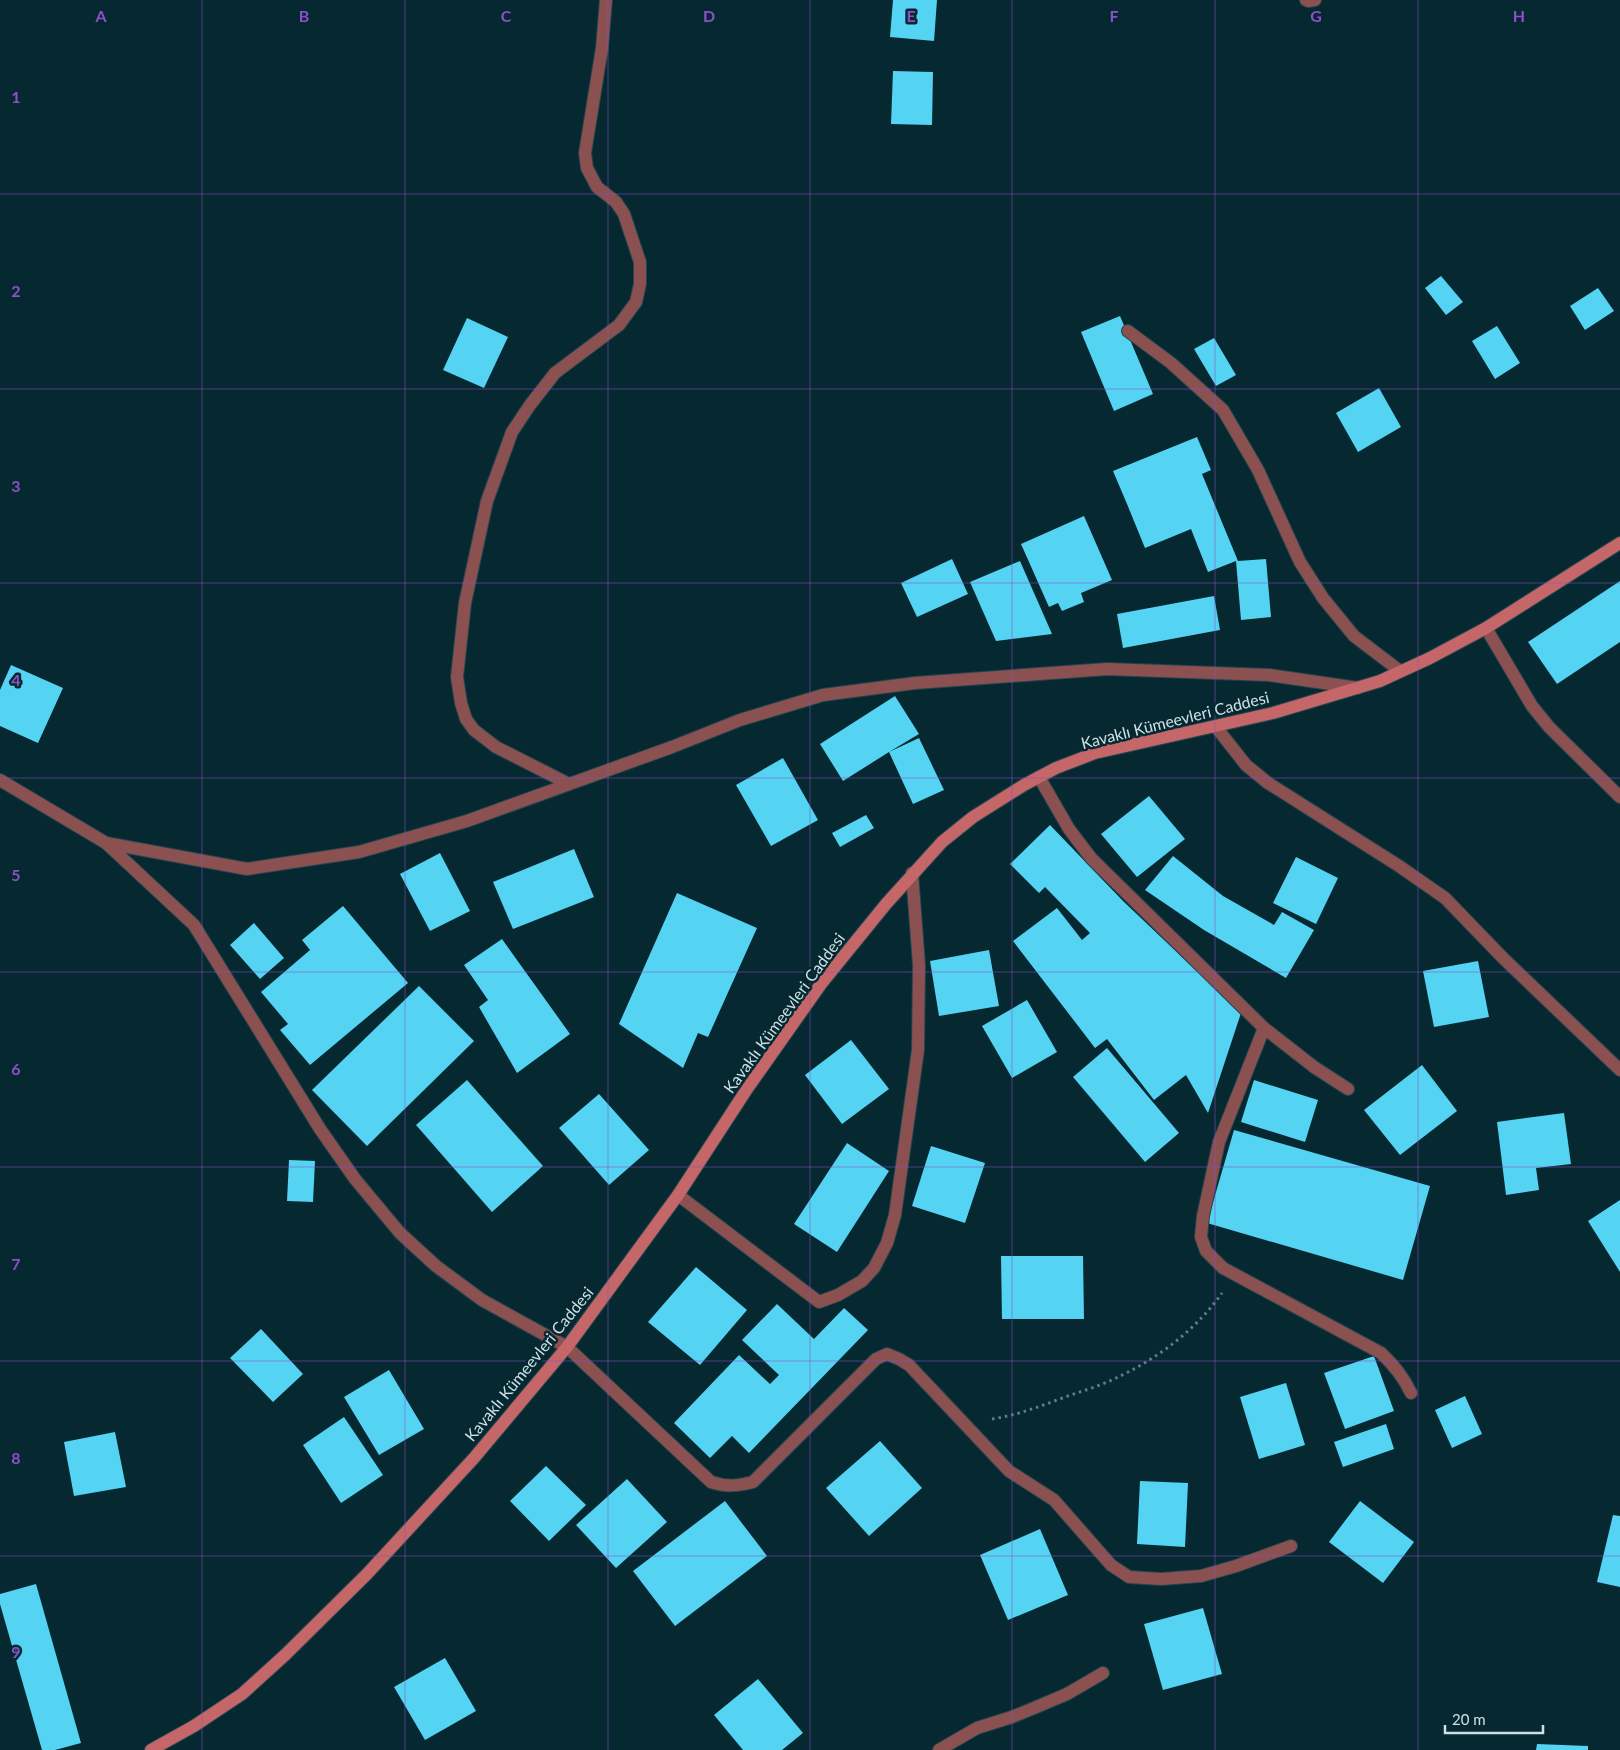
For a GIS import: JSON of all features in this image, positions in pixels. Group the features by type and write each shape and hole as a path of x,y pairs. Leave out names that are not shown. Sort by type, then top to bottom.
{"street":[{"path":"569,784 496,746 474,730 466,719 461,703 457,676 465,603 487,501 512,432 530,405 555,374 619,325 636,302 640,284 640,262 624,214 616,202 597,187 587,168 585,153 602,48 606,0"},
{"path":"1306,0 1315,0"},
{"path":"1128,331 1171,363 1223,410 1258,470 1300,562 1323,598 1354,636 1400,671"},
{"name":"Kavaklı Kümeevleri Caddesi","path":"151,1750 194,1726 242,1694 285,1655 367,1574 474,1458 568,1347 678,1195 748,1089 821,984 912,873 942,842 973,817 1056,768 1095,754 1184,732 1216,727 1316,701 1380,681 1430,658 1486,628 1620,543"},
{"path":"1486,628 1532,706 1549,727 1620,797"},
{"path":"106,843 247,869 358,852 467,821 672,747 740,720 823,695 915,683 1107,669 1269,674 1358,688"},
{"path":"1216,727 1246,765 1268,783 1391,860 1445,898 1503,958 1620,1070"},
{"path":"1039,777 1069,829 1090,858 1264,1028 1314,1067 1348,1089"},
{"path":"0,780 106,843 194,925 320,1129 355,1179 400,1233 436,1266 482,1300 568,1347 711,1482 723,1486 739,1486 753,1482 876,1359 887,1354 909,1365 1009,1471 1054,1500 1111,1565 1129,1577 1201,1576 1236,1566 1291,1546"},
{"path":"678,1195 819,1302 838,1295 862,1281 874,1268 887,1244 895,1215 918,1050 919,965 912,873"},
{"path":"1264,1028 1219,1142 1202,1216 1201,1236 1206,1251 1223,1268 1381,1353 1394,1364 1405,1380 1410,1393"},
{"path":"939,1750 977,1728 1012,1718 1067,1694 1103,1673"}],"path":[{"path":"964,1424 1006,1417 1028,1410 1114,1379 1144,1364 1168,1348 1206,1313 1235,1274"}],"building":[{"path":"893,0 937,0 934,41 890,37"},
{"path":"893,71 933,72 932,125 891,124"},
{"path":"1441,276 1463,302 1446,315 1425,288"},
{"path":"1598,288 1614,311 1585,330 1570,306"},
{"path":"1120,316 1153,394 1114,411 1081,332"},
{"path":"467,318 508,337 484,388 443,370"},
{"path":"1497,326 1520,363 1495,379 1472,341"},
{"path":"1214,338 1236,375 1216,386 1194,349"},
{"path":"1379,388 1401,427 1358,452 1336,413"},
{"path":"1197,437 1211,470 1202,474 1238,561 1266,559 1271,617 1241,620 1236,561 1208,572 1191,529 1145,548 1113,471"},
{"path":"1084,516 1112,580 1081,593 1084,602 1062,611 1058,603 1049,607 1021,544"},
{"path":"952,559 968,594 917,617 901,583"},
{"path":"1020,561 1052,634 996,641 970,582"},
{"path":"1620,581 1620,642 1557,684 1528,642"},
{"path":"1214,596 1220,630 1123,648 1117,614"},
{"path":"11,665 63,688 38,743 0,726 0,690"},
{"path":"895,696 919,734 843,781 820,744"},
{"path":"919,738 944,790 913,804 889,752"},
{"path":"783,758 818,820 771,846 736,785"},
{"path":"1149,796 1185,839 1137,877 1101,834"},
{"path":"866,815 874,828 840,847 832,833"},
{"path":"1050,825 1123,901 1241,1013 1208,1113 1186,1075 1154,1100 1107,1039 1095,1048 1013,941 1057,908 1082,940 1090,933 1045,887 1039,893 1010,864"},
{"path":"574,849 594,897 513,929 493,882"},
{"path":"440,853 470,911 430,931 400,874"},
{"path":"1173,856 1223,896 1274,925 1282,912 1314,930 1286,978 1204,930 1145,890"},
{"path":"1296,857 1338,878 1316,924 1273,903"},
{"path":"677,893 757,928 708,1037 698,1033 683,1068 619,1024"},
{"path":"343,906 408,983 310,1065 280,1030 288,1024 261,992 310,950 302,940"},
{"path":"254,923 284,958 260,979 230,945"},
{"path":"502,939 570,1034 517,1073 479,1007 488,1000 464,965"},
{"path":"989,950 999,1006 939,1016 930,961"},
{"path":"1478,961 1489,1017 1434,1027 1423,971"},
{"path":"419,986 474,1041 367,1146 312,1090"},
{"path":"1027,1000 1057,1052 1012,1078 982,1026"},
{"path":"851,1040 889,1089 842,1124 805,1075"},
{"path":"1107,1048 1179,1133 1145,1162 1073,1077"},
{"path":"1422,1065 1457,1111 1400,1155 1364,1110"},
{"path":"467,1080 543,1166 492,1212 416,1125"},
{"path":"1254,1080 1318,1100 1305,1142 1241,1122"},
{"path":"599,1094 649,1150 609,1185 559,1128"},
{"path":"1564,1113 1571,1164 1536,1168 1539,1190 1506,1195 1497,1122"},
{"path":"1234,1130 1430,1186 1403,1280 1207,1223"},
{"path":"847,1143 889,1171 837,1252 794,1224"},
{"path":"931,1146 985,1163 965,1223 912,1206"},
{"path":"289,1160 315,1161 313,1202 287,1201"},
{"path":"1620,1200 1620,1272 1588,1221"},
{"path":"1001,1256 1083,1256 1084,1319 1002,1319"},
{"path":"696,1267 747,1310 700,1365 648,1322"},
{"path":"777,1304 814,1339 844,1308 868,1330 749,1453 732,1436 710,1458 674,1423 739,1355 770,1384 779,1375 742,1340"},
{"path":"261,1329 303,1374 273,1402 230,1358"},
{"path":"1374,1356 1394,1411 1345,1429 1324,1373"},
{"path":"389,1370 424,1429 379,1455 344,1397"},
{"path":"1286,1383 1305,1445 1259,1459 1240,1397"},
{"path":"1465,1396 1482,1434 1452,1448 1435,1410"},
{"path":"344,1417 383,1475 341,1503 303,1445"},
{"path":"1386,1424 1394,1449 1343,1467 1334,1442"},
{"path":"115,1432 126,1487 74,1496 64,1442"},
{"path":"880,1441 922,1488 869,1536 826,1488"},
{"path":"546,1466 586,1505 549,1541 510,1501"},
{"path":"627,1479 667,1522 616,1568 576,1525"},
{"path":"1140,1481 1188,1483 1185,1547 1137,1544"},
{"path":"725,1501 767,1556 675,1626 633,1571"},
{"path":"1360,1501 1414,1542 1383,1583 1329,1542"},
{"path":"1613,1515 1620,1516 1620,1587 1597,1582"},
{"path":"1040,1529 1068,1595 1008,1620 980,1555"},
{"path":"36,1584 81,1743 55,1750 42,1750 0,1604 0,1594"},
{"path":"1203,1608 1222,1674 1163,1690 1144,1624"},
{"path":"445,1658 476,1711 425,1740 394,1687"},
{"path":"758,1679 803,1733 782,1750 743,1750 714,1715"},
{"path":"1537,1744 1588,1746 1588,1750 1536,1750"}]}
